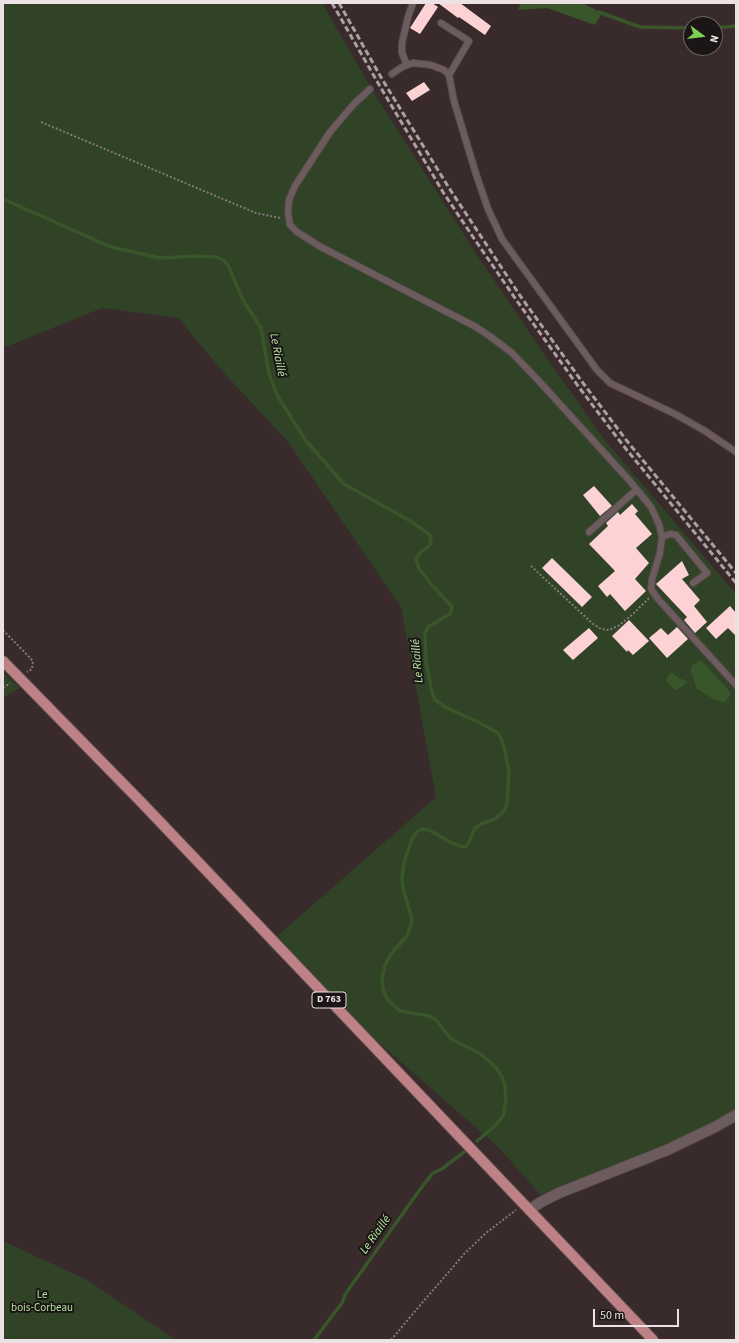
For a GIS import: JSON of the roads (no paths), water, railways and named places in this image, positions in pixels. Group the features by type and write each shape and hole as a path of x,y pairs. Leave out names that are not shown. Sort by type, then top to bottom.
{"main road":[{"name":"D 763","path":"3,661 143,804 653,1340"}],"street":[{"path":"526,1207 667,1150 736,1115"}],"lane":[{"path":"407,65 402,53 402,43 413,3"},
{"path":"441,23 470,41 449,75"},
{"path":"392,74 413,63 431,65 444,70 449,75 454,102 476,174 488,209 502,239 597,370 610,383 675,414 705,431 736,452"},
{"path":"370,89 353,105 330,132 304,170 289,200 290,225 297,232 321,247 476,327 512,353 537,378 651,507 659,524 662,537 660,553 652,579 651,589 736,684"},
{"path":"589,532 636,490"},
{"path":"662,537 670,534 676,535 707,573 693,583"}],"waterway":[{"path":"599,12 640,27 683,28"},
{"path":"723,27 736,26"},
{"name":"Le Riaillé","path":"3,199 111,247 160,258 197,256 216,257 223,260 228,265 243,300 261,328 269,374 277,395 306,441 344,484 412,522 431,536 430,545 420,553 416,559 417,563 420,570 430,583 452,607 451,613 428,627 425,633 426,662 432,692 435,700 445,707 498,733 503,743 509,771 507,803 505,810 495,819 475,828 466,846 463,847 454,844 429,830 423,829 418,831 412,839 404,862 402,878 403,888 412,919 411,924 407,936 391,954 385,965 382,979 383,989 387,999 400,1011 429,1016 435,1019 451,1039 479,1053 497,1069 503,1079 506,1100 503,1116 497,1124 477,1141"},
{"name":"Le Riaillé","path":"314,1340 342,1303 351,1286 421,1188 433,1173 442,1169 464,1152"}],"railway":[{"path":"332,3 443,192 517,301 622,444 736,583"},
{"path":"339,3 382,79 449,188 521,297 627,441 736,573"}],"park label":[{"name":"Le bois-Corbeau","path":"42,1302"}]}
